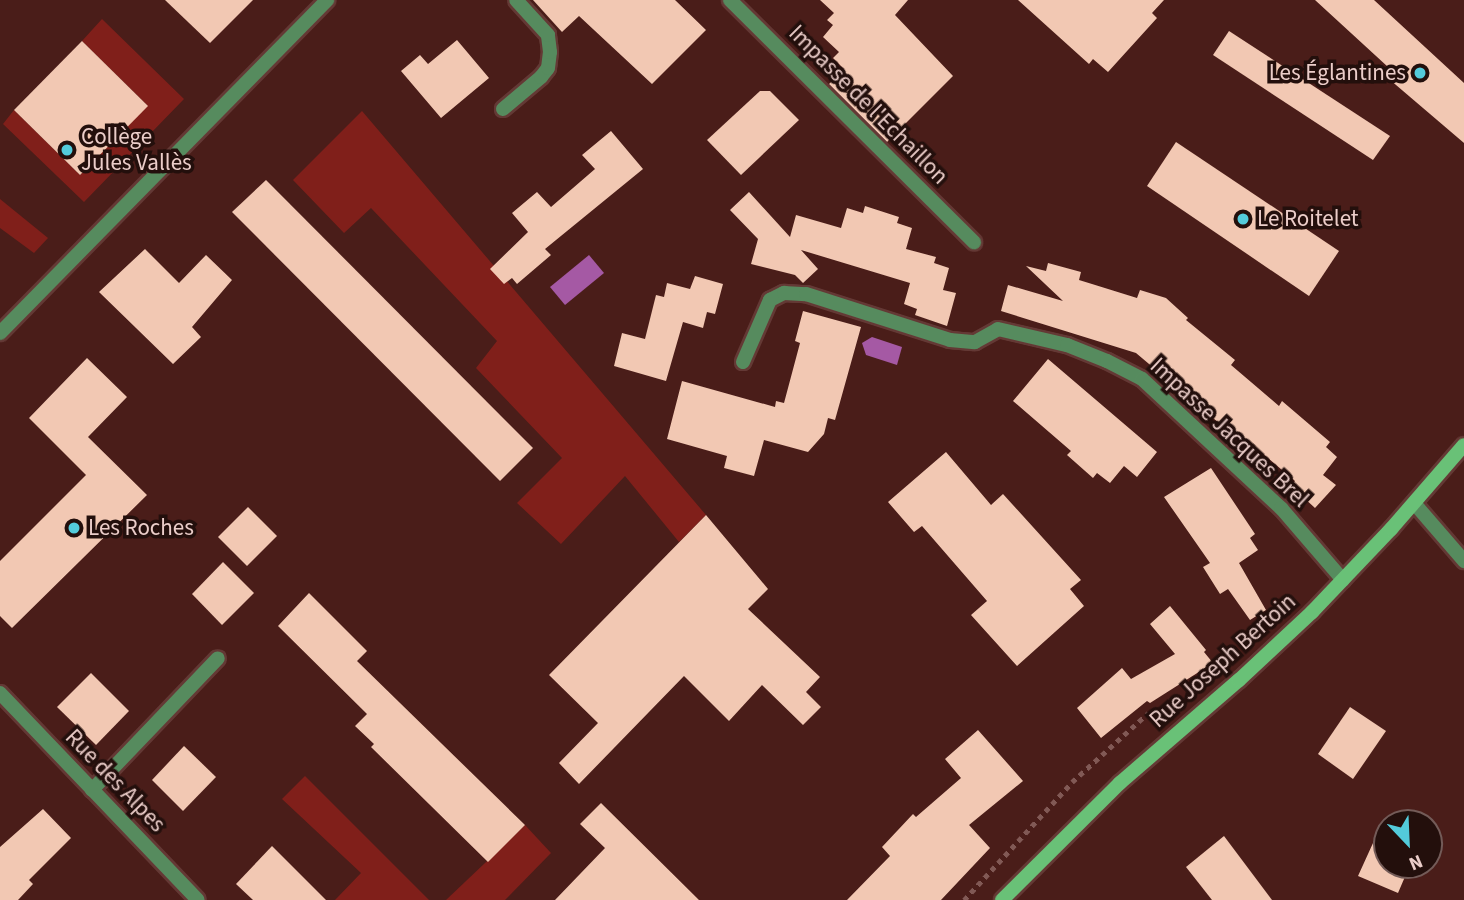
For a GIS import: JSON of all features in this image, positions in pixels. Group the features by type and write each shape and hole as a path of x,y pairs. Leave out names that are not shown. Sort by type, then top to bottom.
{"street":[{"path":"0,333 327,0"},
{"path":"503,109 541,77 548,68 550,52 548,35 516,0"},
{"name":"Impasse de l'Echaillon","path":"730,0 974,242"},
{"name":"Impasse Jacques Brel","path":"743,362 770,300 784,293 806,294 950,340 975,342 998,329 1067,345 1142,379 1282,508 1343,580"},
{"name":"Rue Joseph Bertoin","path":"1002,900 1119,783 1239,680 1343,580 1464,445"},
{"path":"1414,503 1464,561"},
{"path":"92,790 218,658"},
{"name":"Rue des Alpes","path":"0,693 198,900"}],"path":[{"path":"964,900 1072,782 1148,713"}],"shaded area":[{"path":"102,19 184,99 84,202 3,124 14,110 80,175 147,105 82,41"},
{"path":"362,111 706,515 679,542 625,476 561,544 517,503 562,458 476,368 497,341 371,208 344,233 293,180"},
{"path":"0,199 48,238 34,253 0,228"},
{"path":"589,255 604,273 565,305 550,287"},
{"path":"872,337 902,347 897,365 866,355 862,343"},
{"path":"305,776 429,900 335,900 361,873 282,799"},
{"path":"525,825 551,853 505,900 446,900"}],"building":[{"path":"165,0 253,0 210,43"},
{"path":"533,0 675,0 706,30 652,84 579,16 562,32"},
{"path":"820,0 908,0 895,15 953,76 887,142 829,84 844,69 833,58 839,52 823,37 833,25 827,20 834,13"},
{"path":"1018,0 1164,0 1152,13 1157,18 1108,72 1093,59 1089,64"},
{"name":"Les Églantines","path":"1315,0 1374,0 1464,83 1464,143 1389,79 1391,76 1384,70 1388,67"},
{"path":"1229,31 1390,136 1373,160 1213,55"},
{"path":"457,40 489,78 441,118 401,71 420,55 428,64"},
{"path":"82,41 148,106 80,175 14,110"},
{"path":"760,91 770,91 799,120 741,175 707,140"},
{"path":"611,131 643,169 545,249 551,255 517,284 512,278 504,284 490,269 528,232 512,213 537,192 551,207 595,169 582,155"},
{"name":"Le Roitelet","path":"1176,142 1339,251 1309,296 1147,186"},
{"path":"266,180 533,448 500,481 232,212"},
{"path":"749,192 790,237 796,215 841,228 847,208 863,213 865,206 899,217 897,223 912,228 906,249 936,257 934,263 949,268 943,290 956,293 947,326 915,315 917,309 904,304 910,283 801,250 818,269 803,283 795,275 751,264 758,239 730,210"},
{"path":"145,249 179,283 206,255 232,280 192,327 201,337 173,364 99,292"},
{"path":"1048,263 1081,272 1079,280 1137,298 1140,290 1166,298 1188,318 1186,320 1235,360 1231,365 1279,406 1282,401 1330,442 1326,447 1337,457 1323,475 1336,485 1315,508 1291,486 1295,481 1248,441 1245,445 1136,353 1001,311 1008,285 1063,301 1026,266 1046,271"},
{"path":"695,276 723,284 715,314 707,312 703,328 683,322 666,381 614,366 622,333 645,339 656,295 664,297 667,283 690,289"},
{"path":"803,311 861,327 835,420 828,418 824,434 808,452 764,440 754,476 724,468 727,456 667,439 682,381 775,407 776,401 784,403 800,343 795,341"},
{"name":"Les Roches","path":"87,358 127,397 88,437 147,495 12,628 0,616 0,561 86,475 29,418"},
{"path":"1048,359 1157,452 1137,477 1124,466 1110,483 1097,473 1093,478 1067,455 1071,451 1013,401"},
{"path":"946,452 991,505 1003,494 1081,580 1070,589 1084,606 1017,666 971,615 987,601 922,526 914,532 888,502"},
{"path":"1211,468 1255,534 1250,538 1258,550 1239,563 1266,610 1250,620 1228,589 1220,594 1203,567 1210,563 1164,497"},
{"path":"248,507 277,536 247,566 218,537"},
{"path":"706,515 768,589 748,609 820,677 806,692 821,707 803,725 762,685 729,721 684,676 579,784 559,763 598,723 549,675"},
{"path":"223,562 254,593 222,625 192,594"},
{"path":"309,593 367,651 357,661 525,825 488,862 371,747 374,744 355,726 367,714 278,626"},
{"path":"1170,606 1206,650 1204,652 1213,663 1150,703 1147,701 1101,738 1077,708 1122,668 1131,679 1175,654 1150,624"},
{"path":"91,673 129,711 96,745 57,707"},
{"path":"1350,707 1386,731 1353,779 1318,754"},
{"path":"978,730 1023,781 969,825 990,848 941,900 847,900 890,856 882,847 913,814 916,817 961,778 945,759"},
{"path":"184,746 216,777 183,811 152,780"},
{"path":"601,803 699,900 555,900 605,848 580,824"},
{"path":"43,809 71,838 29,880 33,884 18,900 0,900 0,847"},
{"path":"1224,836 1272,900 1212,900 1186,867"},
{"path":"1373,843 1373,879 1404,879 1398,893 1358,876"},
{"path":"272,846 326,900 253,900 236,884"}],"place":[{"name":"Les Églantines","path":"1420,73"},
{"name":"Collège Jules Vallès","path":"67,150"},
{"name":"Le Roitelet","path":"1243,219"},
{"name":"Les Roches","path":"74,528"}]}
